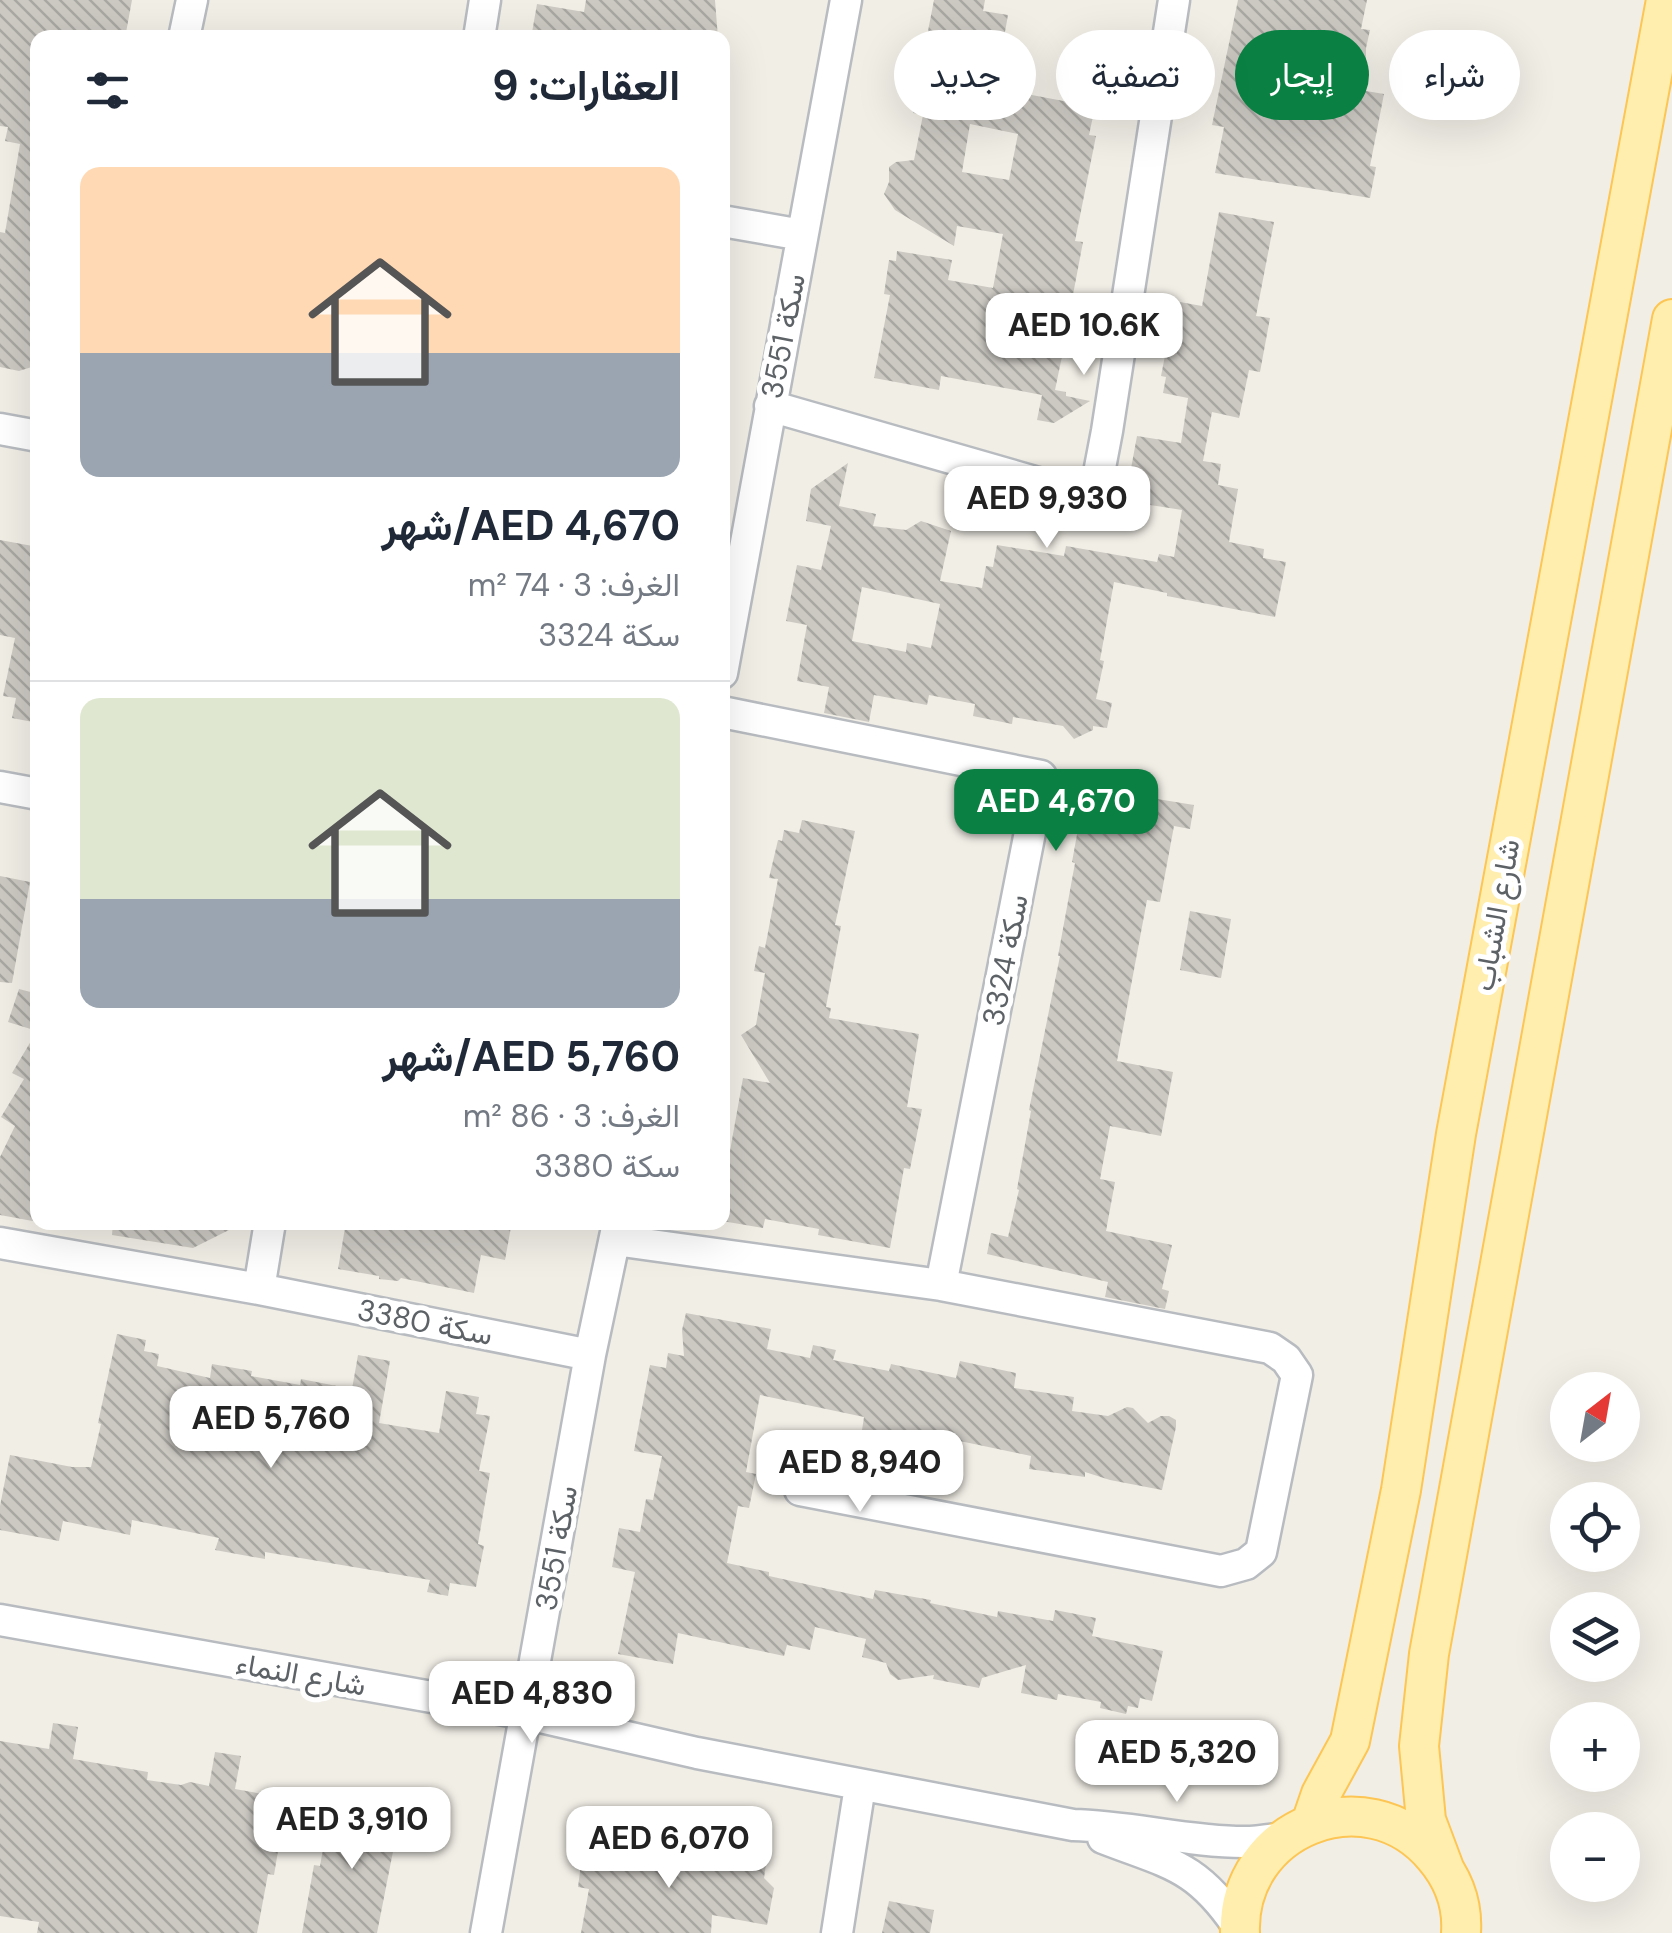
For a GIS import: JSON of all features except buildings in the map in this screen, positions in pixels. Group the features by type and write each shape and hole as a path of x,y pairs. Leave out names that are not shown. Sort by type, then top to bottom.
{"main road":[{"name":"شارع الشباب","path":"1240,1931 1242,1902 1250,1878 1264,1856 1297,1831 1350,1742 1401,1490 1456,1134 1666,0"},
{"path":"1462,1933 1460,1906 1426,1820 1419,1746 1429,1654 1672,320"},
{"path":"1297,1831 1341,1816 1371,1818 1400,1828 1425,1845 1444,1868"}],"street":[{"path":"186,30 192,0"},
{"path":"479,30 485,0"},
{"name":"سكة 3551","path":"731,567 770,406 846,0"},
{"path":"770,406 1094,499 1174,0"},
{"path":"730,222 802,234"},
{"path":"0,428 30,434"},
{"name":"سكة 3324","path":"730,714 1041,776 941,1285"},
{"path":"0,787 30,793"},
{"path":"260,1288 269,1230"},
{"path":"617,1231 941,1285 1270,1348 1286,1359 1297,1375 1261,1552 1246,1564 1221,1571 800,1490"},
{"name":"سكة 3551","path":"486,1933 590,1355 617,1231"},
{"name":"سكة 3380","path":"0,1243 260,1288 590,1355"},
{"name":"شارع النماء","path":"0,1620 527,1714 696,1753 1073,1824 1246,1842 1297,1831"},
{"path":"837,1933 860,1786"},
{"name":"شارع النماء","path":"1073,1824 1173,1863 1200,1880 1222,1902 1240,1931"}]}
